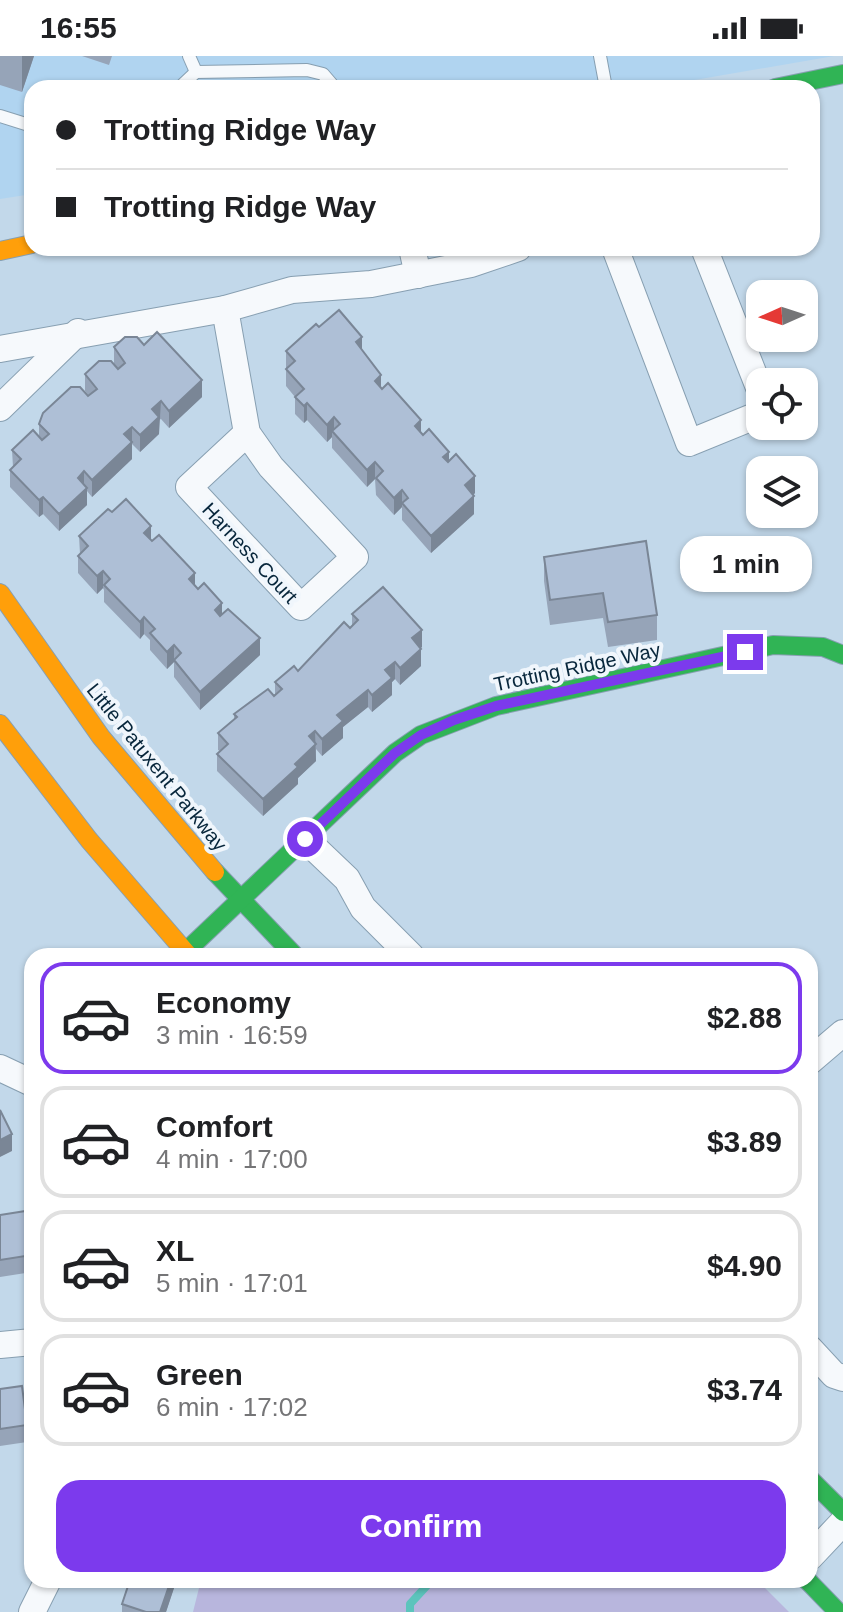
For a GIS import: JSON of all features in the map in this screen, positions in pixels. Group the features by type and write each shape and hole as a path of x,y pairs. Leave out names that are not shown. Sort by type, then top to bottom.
{"street":[{"path":"814,80 843,74"},
{"path":"0,251 24,246"},
{"path":"414,256 418,275"},
{"path":"0,349 78,332 225,309 292,290 347,288 418,275 494,256"},
{"path":"618,256 689,443 746,420"},
{"path":"707,256 751,368"},
{"name":"Harness Court","path":"225,309 247,433 271,467 355,557 301,607 189,487 247,433"},
{"path":"0,408 78,332"},
{"name":"Little Patuxent Parkway","path":"0,593 106,744 149,799 287,948"},
{"name":"Trotting Ridge Way","path":"192,948 239,899 395,753 421,735 454,720 496,706 773,645 823,647 843,655"},
{"path":"0,724 89,840 179,948"},
{"path":"305,839 347,879 363,908 403,948"},
{"path":"818,1054 843,1033"},
{"path":"0,1068 24,1079"},
{"path":"0,1345 24,1343"},
{"path":"818,1358 834,1375 843,1378"},
{"path":"818,1487 843,1512"},
{"path":"818,1549 843,1522"},
{"path":"32,1612 44,1588"},
{"path":"815,1588 838,1612"}],"lane":[{"path":"189,56 196,72"},
{"path":"600,56 604,80"},
{"path":"188,80 196,72 307,70 323,74 328,80"},
{"path":"0,116 24,124"}],"shaded area":[{"path":"0,56 834,56 694,80 24,80 24,195 0,199"},
{"path":"199,1588 765,1588 789,1612 193,1612"}],"building":[{"path":"339,310 362,337 356,342 381,375 375,381 382,389 388,383 421,420 415,426 423,435 429,429 449,452 443,457 448,462 456,454 475,476 465,485 474,496 431,536 402,503 408,498 402,490 394,498 376,478 383,471 375,462 367,470 332,431 340,424 334,417 327,425 307,403 304,406 295,397 304,389 286,369 295,361 286,351 316,324 319,327"},
{"path":"157,332 202,380 169,411 161,401 152,409 159,417 140,435 132,427 124,434 132,442 92,480 84,471 78,478 87,488 59,514 43,497 39,500 10,470 21,459 12,450 33,430 42,440 49,434 39,424 43,413 71,387 80,387 88,396 97,389 85,374 99,361 111,361 118,369 125,363 114,347 125,337 137,337 144,345"},
{"path":"126,499 151,526 144,533 152,541 159,535 195,573 189,579 198,589 204,583 222,603 215,610 220,616 228,609 260,638 200,692 174,660 181,653 174,645 167,652 150,633 155,629 144,617 140,622 104,585 110,579 103,571 97,576 78,556 88,546 79,536 108,509 112,512"},
{"path":"646,541 657,615 608,622 603,593 550,600 544,557"},
{"path":"383,587 422,630 412,638 421,649 400,668 395,662 385,670 392,678 372,695 368,690 337,715 343,721 322,739 315,731 309,736 316,744 295,764 298,767 263,799 217,754 228,744 218,733 237,717 234,714 268,689 274,696 282,689 275,682 294,666 298,671 344,622 350,628 358,620 352,614"},
{"path":"0,1110 12,1134 0,1140"},
{"path":"24,1211 24,1256 0,1260 0,1215"},
{"path":"22,1386 24,1425 0,1429 0,1389"},
{"path":"127,1588 168,1588 160,1612 146,1612 122,1604"}],"waterway":[{"path":"410,1612 410,1604 425,1588"}],"traffic: fast":[{"path":"814,80 843,74"},
{"path":"189,948 395,753 421,735 496,706 773,645 823,647 843,655"},
{"path":"215,872 287,948"},
{"path":"818,1487 843,1512"},
{"path":"815,1588 838,1612"}],"traffic: slow":[{"path":"0,251 24,246"},
{"path":"0,593 101,737 215,872"},
{"path":"0,724 89,840 182,948"}],"route":[{"path":"305,839 395,753 421,735 454,720 496,706 745,652"}]}
